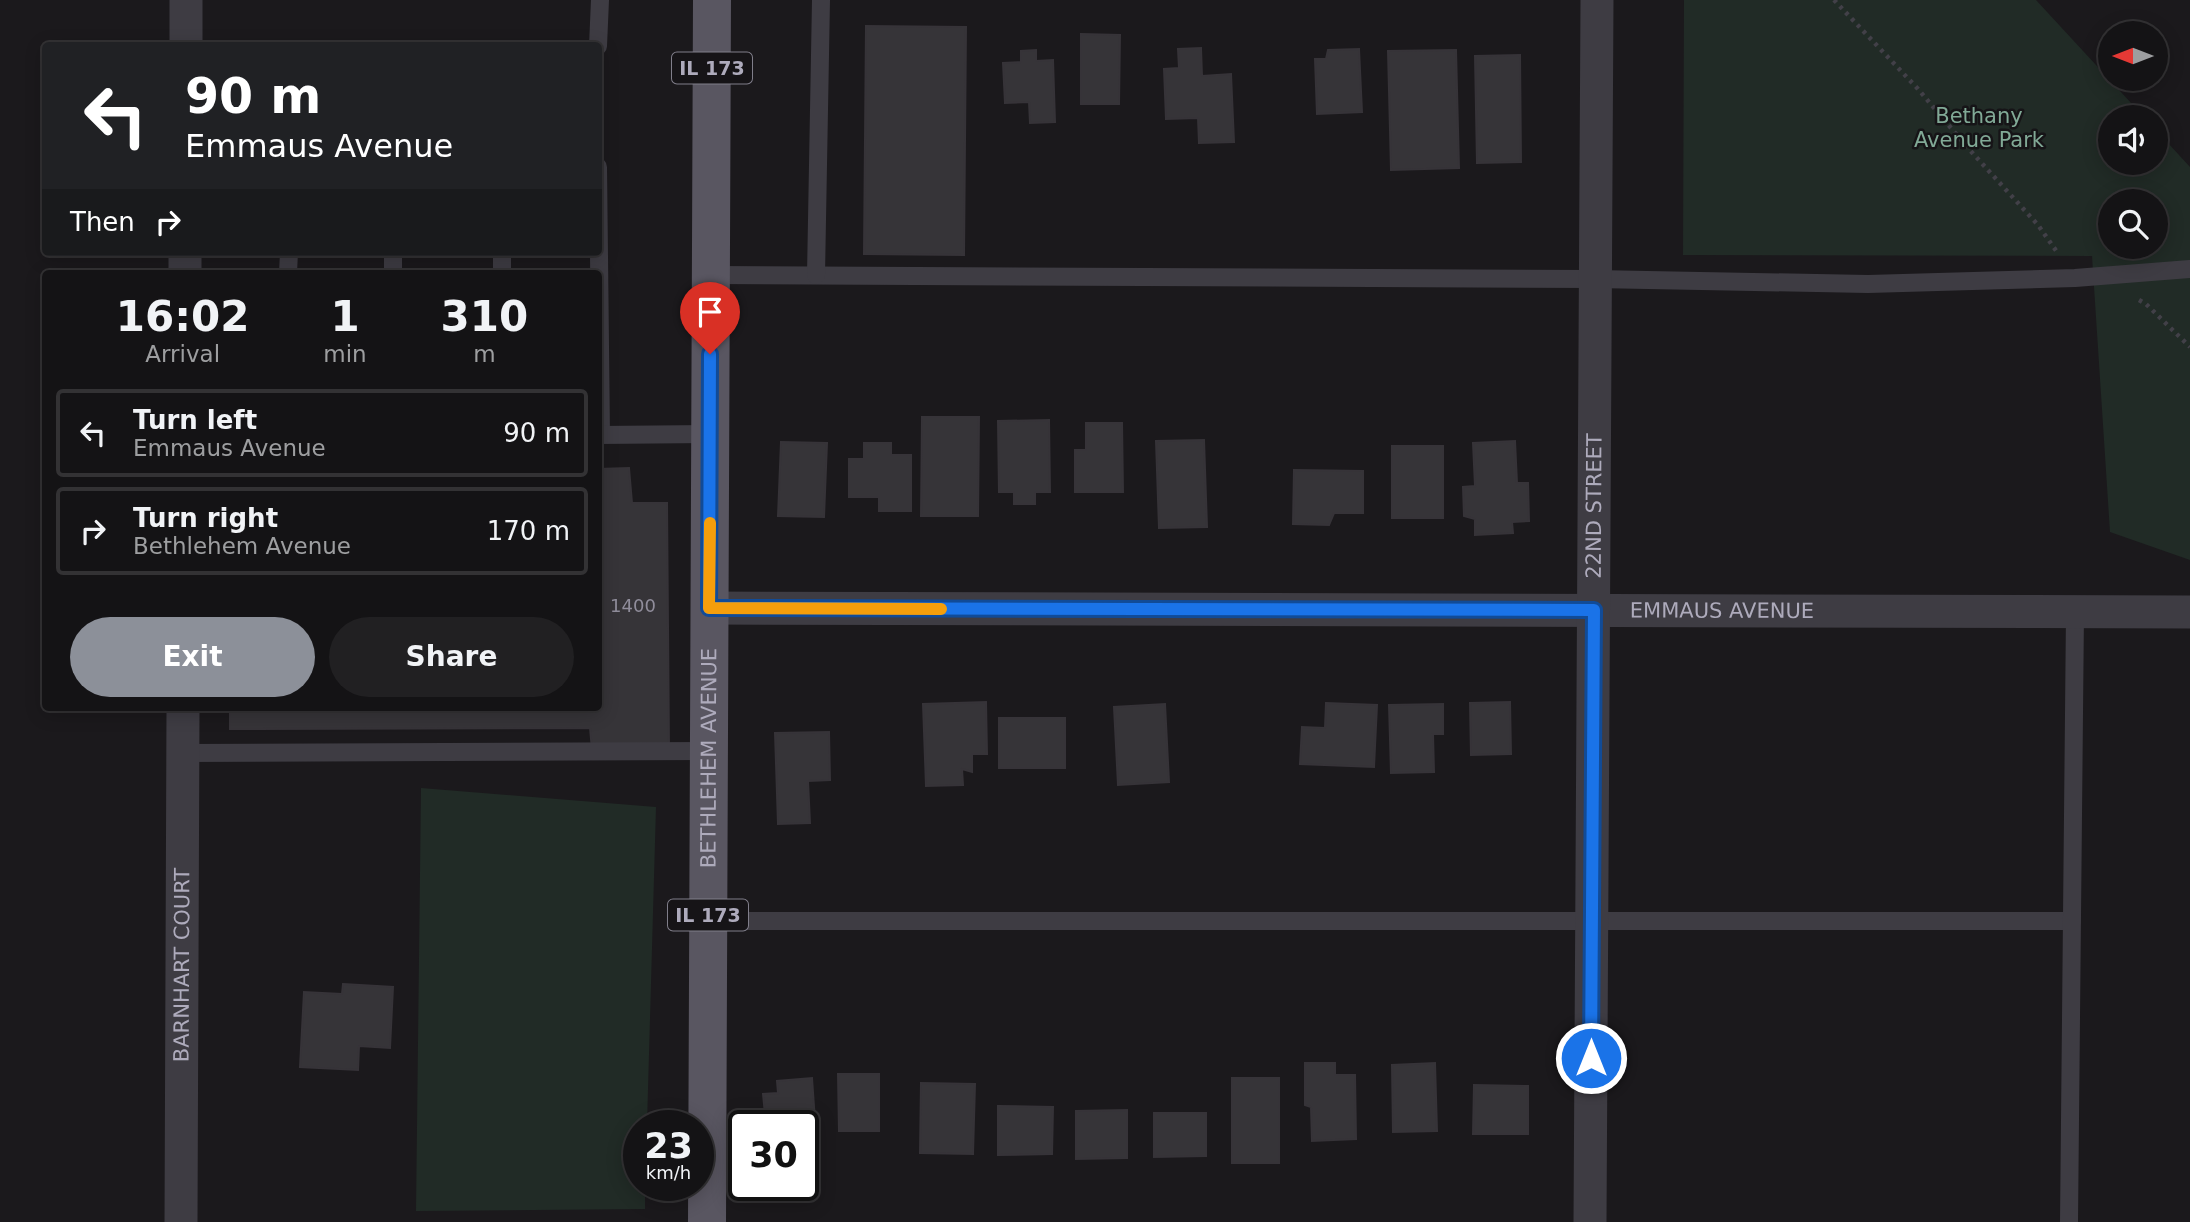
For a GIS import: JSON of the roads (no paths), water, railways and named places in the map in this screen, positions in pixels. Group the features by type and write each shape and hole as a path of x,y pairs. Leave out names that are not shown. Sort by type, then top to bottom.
{"main road":[{"name":"BETHLEHEM AVENUE","path":"707,1222 712,0"}],"street":[{"path":"186,0 186,42"},
{"name":"22ND STREET","path":"1590,1222 1597,0"},
{"name":"EMMAUS AVENUE","path":"709,608 2190,612"},
{"name":"BARNHART COURT","path":"181,1222 183,711"}],"lane":[{"path":"598,42 600,0"},
{"path":"816,275 821,0"},
{"path":"711,275 1595,279 1868,284 2075,278 2190,269"},
{"path":"602,435 710,434"},
{"path":"2069,1222 2075,612"},
{"path":"183,753 709,751"},
{"path":"708,920 2072,920"}],"park label":[{"name":"Bethany Avenue Park","path":"1979,128"}]}
